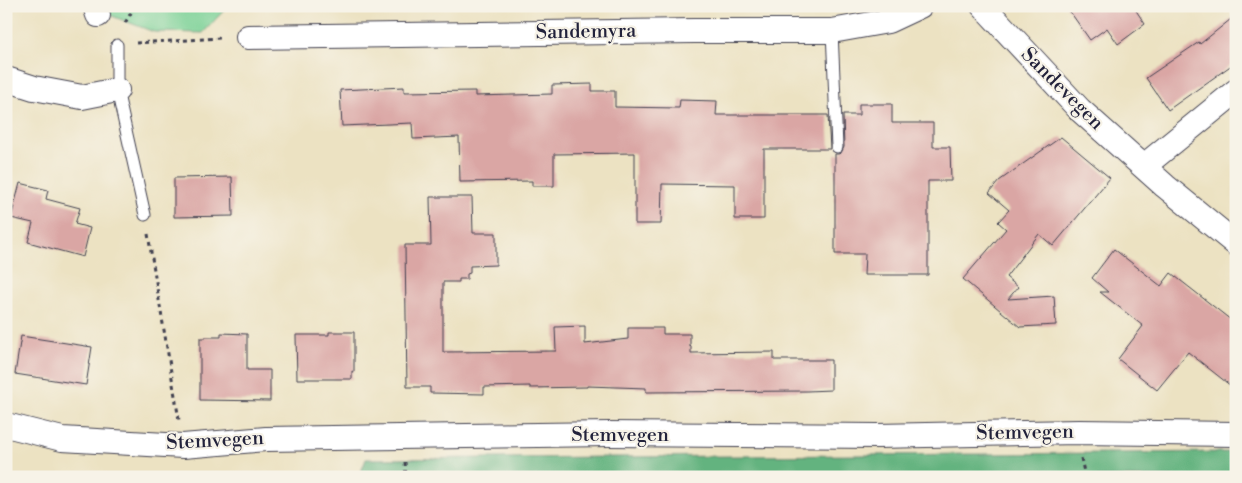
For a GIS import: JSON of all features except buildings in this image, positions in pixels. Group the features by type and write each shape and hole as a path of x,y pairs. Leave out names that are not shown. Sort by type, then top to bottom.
{"street":[{"name":"Sandemyra","path":"248,37 684,31 832,31 888,21 920,6"},
{"name":"Sandevegen","path":"984,7 1080,110 1165,186 1236,244"},
{"path":"6,79 34,88 82,97 118,90"},
{"path":"1144,166 1236,91"},
{"name":"Stemvegen","path":"6,425 62,439 183,446 266,439 609,434 877,436 1079,432 1236,434"}],"lane":[{"path":"832,31 837,147"},
{"path":"117,45 118,90 145,216"}],"path":[{"path":"117,45 248,37"},
{"path":"145,216 183,446"}],"green space":[{"path":"101,6 228,6 203,33 154,32 104,13"},
{"path":"1229,452 1236,457 1236,477 359,477 366,459"}]}
